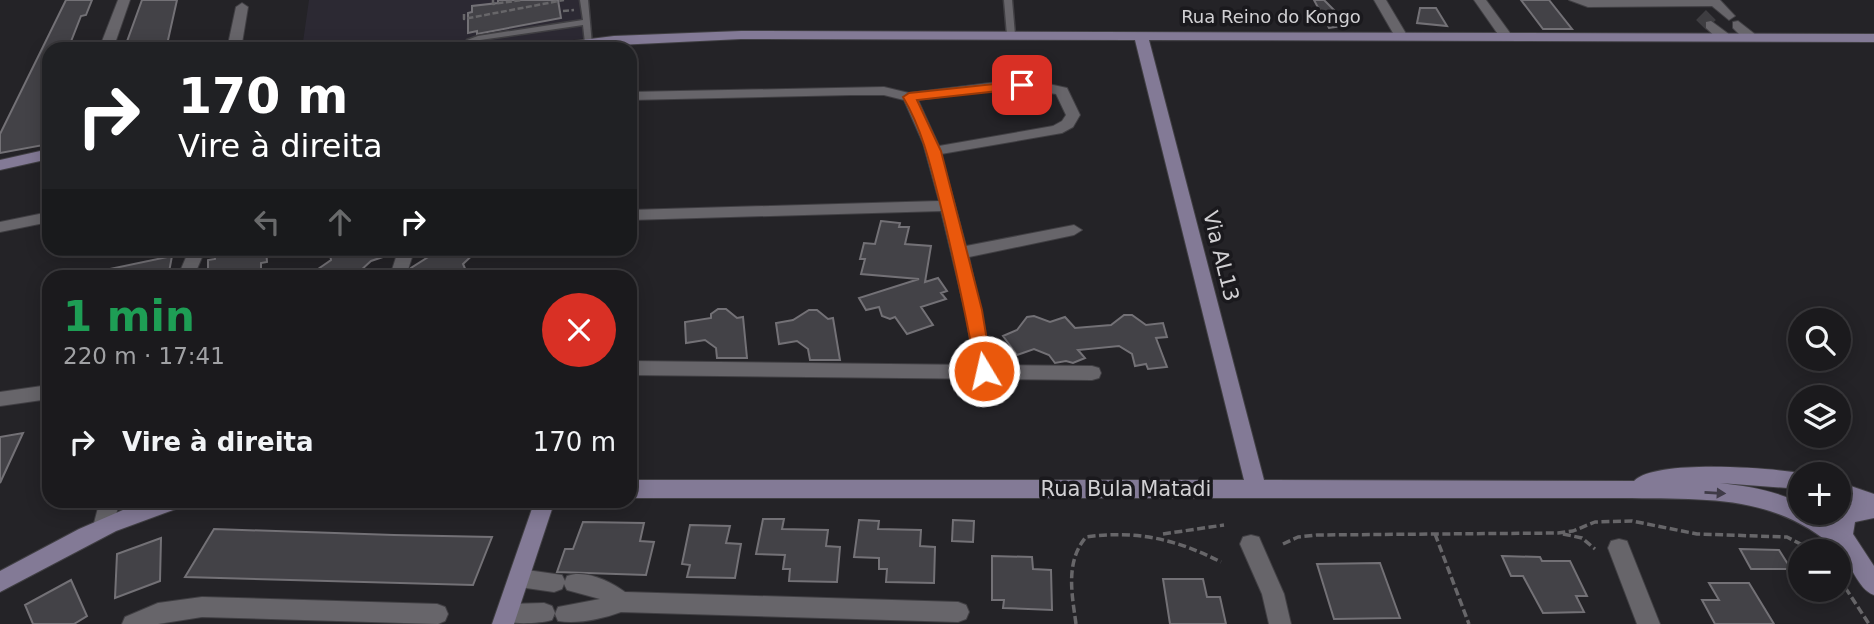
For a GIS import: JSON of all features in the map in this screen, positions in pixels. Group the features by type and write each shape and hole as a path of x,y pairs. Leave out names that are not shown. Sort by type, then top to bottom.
{"street":[{"path":"109,42 124,0"},
{"path":"1367,0 1395,37"},
{"path":"1380,0 1395,37"},
{"path":"1480,0 1507,37"},
{"path":"1575,0 1588,3 1714,1 1751,38"},
{"path":"1688,2 1725,38"},
{"path":"235,42 242,7"},
{"name":"Rua Reino do Kongo","path":"608,42 741,35 1874,38"},
{"name":"Via AL13","path":"1141,36 1256,488"},
{"path":"637,96 884,91 909,97 1033,85 1062,91 1073,115 1068,124 1056,130 934,151"},
{"path":"909,97 919,113 934,151 974,310 984,371"},
{"path":"0,165 42,156"},
{"path":"637,215 948,206"},
{"path":"0,227 42,218"},
{"path":"959,253 1074,229"},
{"path":"637,369 1092,373"},
{"path":"0,399 42,393"},
{"name":"Rua Bula Matadi","path":"1622,489 1671,478 1726,475 1788,480"},
{"name":"Rua Bula Matadi","path":"637,489 1622,489 1735,495 1779,503 1815,523 1836,539"},
{"path":"1851,494 1874,503"},
{"path":"104,527 108,508"},
{"path":"0,582 141,508"},
{"path":"542,508 505,619 597,611 621,602 958,612"},
{"path":"1844,539 1842,535 1846,517 1856,511 1874,509"},
{"path":"1251,544 1273,594 1280,624"},
{"path":"1619,548 1639,605 1649,624"},
{"path":"1851,551 1874,585"},
{"path":"520,579 605,590 621,602"},
{"path":"133,624 180,608 347,619 438,614"}],"lane":[{"path":"584,0 589,42"},
{"path":"1008,0 1011,35"},
{"path":"470,42 478,38 586,22"}],"path":[{"path":"493,0 493,4 522,0"},
{"path":"464,14 464,19 541,2 564,0"},
{"path":"563,11 576,9"},
{"path":"1283,544 1298,537 1317,535 1558,533 1573,531 1595,522 1632,521 1697,534 1791,539"},
{"path":"1076,624 1071,567 1080,543 1086,537 1161,535 1224,525"},
{"path":"1558,533 1582,538 1594,549"},
{"path":"1435,534 1469,624"},
{"path":"1161,535 1194,547 1221,562"},
{"path":"1851,596 1869,624"}],"shaded area":[{"path":"309,0 587,0 592,37 561,42 303,42"}],"building":[{"path":"66,0 92,0 86,15 81,16 71,42 45,42"},
{"path":"142,0 177,0 168,42 127,42"},
{"path":"498,0 558,0 561,18 477,34 477,31 468,33 468,13 472,12 472,6 498,3"},
{"path":"1314,0 1324,0 1349,25 1329,28"},
{"path":"1521,0 1549,0 1572,29 1543,29"},
{"path":"1420,8 1436,8 1447,26 1417,23"},
{"path":"42,49 42,145 0,153 0,134"},
{"path":"881,221 909,227 905,244 931,246 925,282 938,278 947,291 941,293 946,299 921,307 933,325 907,334 895,317 890,319 882,316 879,307 866,310 859,298 919,279 861,274 865,259 860,259 864,243 875,244"},
{"path":"172,256 169,270 105,270"},
{"path":"215,256 267,256 267,262 261,263 261,270 208,270 208,260 215,259"},
{"path":"330,256 386,256 371,261 361,270 317,270 331,260"},
{"path":"430,256 472,256 463,264 466,270 411,268"},
{"path":"718,309 726,309 737,318 743,317 747,358 717,358 716,348 705,340 686,343 685,322 711,318 711,314"},
{"path":"809,310 817,310 828,319 833,318 840,360 810,360 808,349 797,341 779,344 776,323 793,320"},
{"path":"1124,315 1132,315 1146,325 1163,323 1167,337 1156,338 1167,367 1148,369 1146,364 1135,366 1132,354 1119,346 1078,350 1085,358 1073,363 1055,363 1049,355 1034,349 1017,355 1003,336 1017,330 1027,317 1034,316 1050,322 1065,317 1075,328 1111,325"},
{"path":"23,433 0,483 0,437"},
{"path":"763,519 784,519 782,529 828,530 826,546 840,547 837,582 789,581 790,569 783,569 785,555 756,554"},
{"path":"859,520 879,521 878,529 921,530 920,546 935,547 934,583 886,582 887,569 879,569 879,558 854,557"},
{"path":"953,520 974,521 973,542 952,541"},
{"path":"583,522 644,523 640,541 654,542 646,575 557,572 565,549 573,549"},
{"path":"690,525 730,526 726,543 741,544 735,578 687,577 690,565 682,564"},
{"path":"214,529 492,537 473,585 185,577"},
{"path":"161,538 160,581 115,598 117,554"},
{"path":"1740,549 1779,550 1788,564 1788,569 1751,569"},
{"path":"992,556 1032,557 1033,569 1051,570 1052,610 1003,608 1004,600 992,600"},
{"path":"1502,556 1570,561 1587,596 1576,596 1584,612 1543,613 1523,576 1511,576"},
{"path":"1380,563 1400,618 1334,619 1317,564"},
{"path":"1163,579 1203,579 1207,597 1220,597 1226,624 1170,624"},
{"path":"71,580 87,616 74,624 33,624 25,605"},
{"path":"1709,583 1749,583 1774,624 1715,624 1702,600 1719,600"}],"tunnel":[{"path":"1701,15 1711,25"}],"route":[{"path":"984,371 974,310 934,151 919,113 909,97 1022,85"}]}
